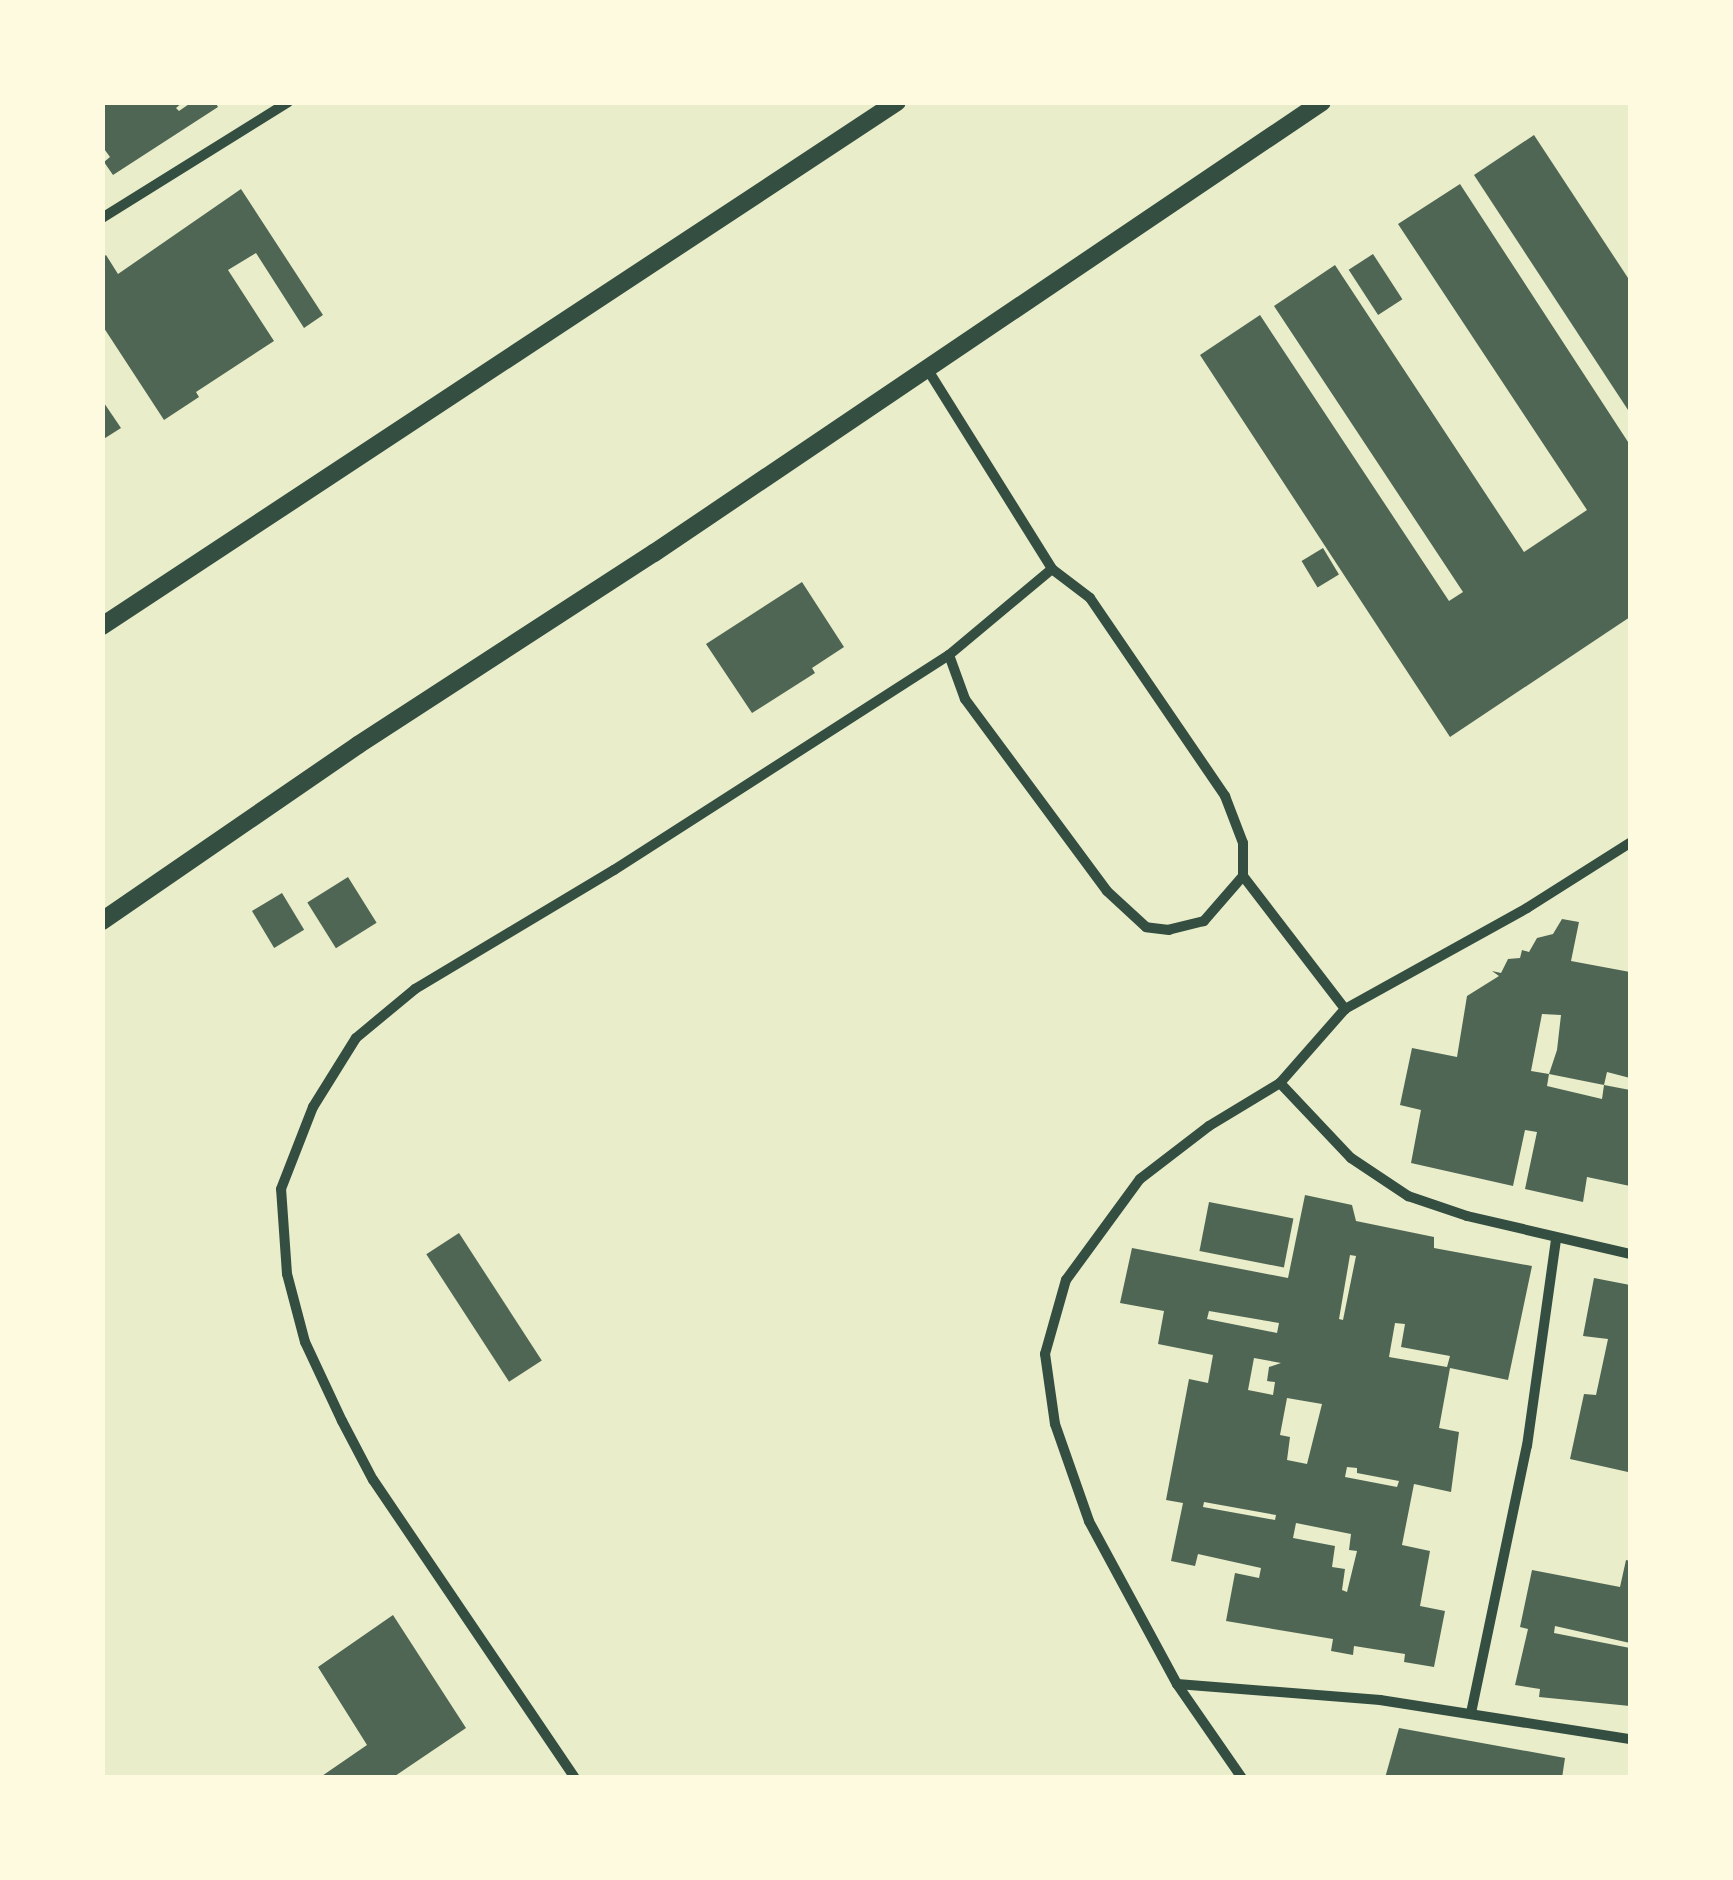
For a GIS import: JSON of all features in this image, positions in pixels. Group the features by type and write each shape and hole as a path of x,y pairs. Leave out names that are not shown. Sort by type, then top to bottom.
{"street":[{"path":"102,218 288,102"},
{"path":"102,626 280,513 897,102"},
{"path":"102,921 358,744 654,553 1322,102"},
{"path":"926,366 1052,570 1090,598 1197,749 1225,796 1242,842 1243,876 1344,1009"},
{"path":"574,1778 373,1480 305,1342 286,1274 280,1189 312,1107 356,1038 414,989 614,870 949,655 1052,570"},
{"path":"949,655 966,699 1107,890 1146,927 1170,930 1204,922 1243,876"},
{"path":"1242,1778 1177,1684 1089,1521 1054,1424 1045,1354 1066,1280 1140,1179 1209,1126 1280,1083 1344,1009 1527,908 1630,843"},
{"path":"1280,1083 1351,1158 1408,1196 1556,1239 1630,1254"},
{"path":"1471,1712 1527,1446 1556,1239"},
{"path":"1177,1684 1275,1688 1471,1712 1630,1739"}],"building":[{"path":"102,102 183,102 176,108 179,111 192,102 215,102 218,107 113,175 104,162 110,157 102,146"},
{"path":"1534,135 1630,281 1630,413 1474,175"},
{"path":"1460,184 1630,445 1630,617 1450,737 1200,355 1260,315 1449,601 1463,592 1274,306 1335,265 1524,552 1587,510 1398,224"},
{"path":"241,189 323,315 304,328 256,253 228,270 274,341 196,392 199,397 164,420 102,325 102,258 106,255 118,274"},
{"path":"1373,254 1402,299 1378,315 1349,270"},
{"path":"102,400 121,428 102,440"},
{"path":"1323,548 1339,575 1318,587 1302,561"},
{"path":"802,582 844,647 812,668 815,673 752,713 706,644"},
{"path":"348,877 377,923 336,948 307,902"},
{"path":"282,893 304,930 274,948 252,911"},
{"path":"1562,919 1579,922 1571,961 1630,972 1630,1078 1607,1072 1604,1085 1630,1090 1630,1186 1587,1177 1583,1202 1525,1189 1537,1132 1525,1130 1513,1186 1411,1163 1421,1110 1400,1105 1412,1048 1457,1057 1467,996 1499,976 1492,971 1501,973 1508,959 1520,958 1522,950 1529,952 1537,938 1553,934","holes":["1542,1014 1561,1015 1557,1050 1549,1074 1531,1071","1549,1074 1604,1085 1602,1099 1547,1086"]},
{"path":"1305,1195 1352,1205 1356,1221 1434,1237 1434,1248 1532,1266 1508,1380 1450,1368 1439,1428 1459,1432 1451,1492 1414,1484 1402,1545 1430,1551 1420,1606 1445,1611 1434,1667 1404,1662 1405,1654 1354,1646 1353,1655 1331,1651 1333,1639 1226,1621 1235,1573 1259,1578 1261,1568 1198,1554 1195,1566 1171,1561 1183,1503 1166,1500 1189,1379 1208,1383 1213,1355 1158,1344 1164,1311 1120,1303 1132,1248 1288,1278","holes":["1350,1255 1356,1256 1343,1320 1339,1319","1209,1311 1279,1323 1277,1333 1207,1319","1395,1323 1405,1324 1401,1347 1450,1356 1447,1367 1389,1357","1254,1358 1281,1363 1269,1367 1267,1381 1275,1382 1273,1395 1248,1390","1287,1398 1322,1404 1307,1464 1287,1460 1290,1437 1280,1435","1347,1467 1357,1468 1357,1473 1399,1481 1397,1487 1345,1477","1204,1502 1276,1515 1275,1520 1203,1507","1296,1523 1351,1534 1349,1550 1357,1551 1347,1592 1342,1590 1345,1569 1332,1567 1335,1546 1293,1538"]},
{"path":"1209,1202 1293,1218 1284,1267 1199,1251"},
{"path":"459,1233 542,1360 509,1382 426,1254"},
{"path":"1594,1278 1630,1285 1628,1472 1570,1459 1584,1394 1596,1395 1608,1339 1583,1336"},
{"path":"1626,1560 1630,1561 1630,1643 1555,1626 1554,1633 1630,1648 1630,1706 1539,1697 1540,1689 1515,1685 1528,1629 1520,1627 1532,1570 1620,1587"},
{"path":"393,1615 466,1728 392,1778 319,1778 367,1745 318,1667"},
{"path":"1399,1728 1565,1758 1562,1778 1385,1778"}]}
